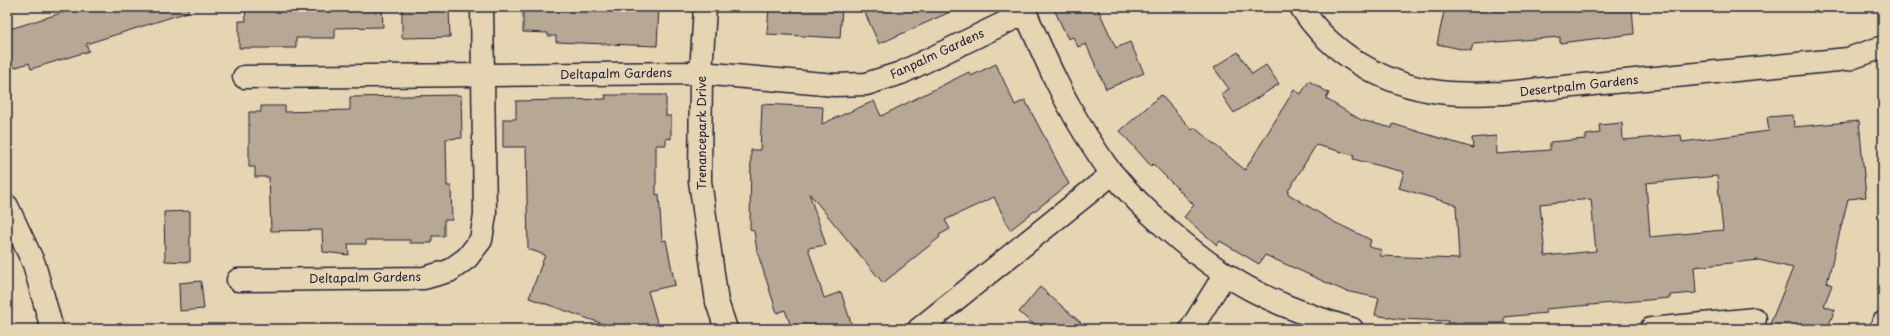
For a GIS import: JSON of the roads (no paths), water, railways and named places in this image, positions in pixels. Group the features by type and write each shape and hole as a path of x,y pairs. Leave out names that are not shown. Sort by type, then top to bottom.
{"street":[{"name":"Deltapalm Gardens","path":"238,280 424,278 449,271 467,258 481,240 485,214 482,7"},
{"name":"Trenancepark Drive","path":"705,7 701,73 700,181 716,302 726,329"},
{"name":"Desertpalm Gardens","path":"1301,7 1308,18 1329,41 1355,62 1384,77 1411,87 1439,92 1473,94 1503,93 1848,58 1883,47"},
{"name":"Fanpalm Gardens","path":"701,73 835,85 866,84 901,73 1024,10 1057,84 1077,120 1112,174 1167,230 1225,274 1267,297 1317,319 1352,329"},
{"name":"Deltapalm Gardens","path":"244,77 701,73"},
{"path":"918,329 1112,174"},
{"path":"7,206 34,264 52,329"},
{"path":"1191,329 1225,274"},
{"path":"1651,329 1755,319"},
{"path":"1881,329 1883,323"}]}
